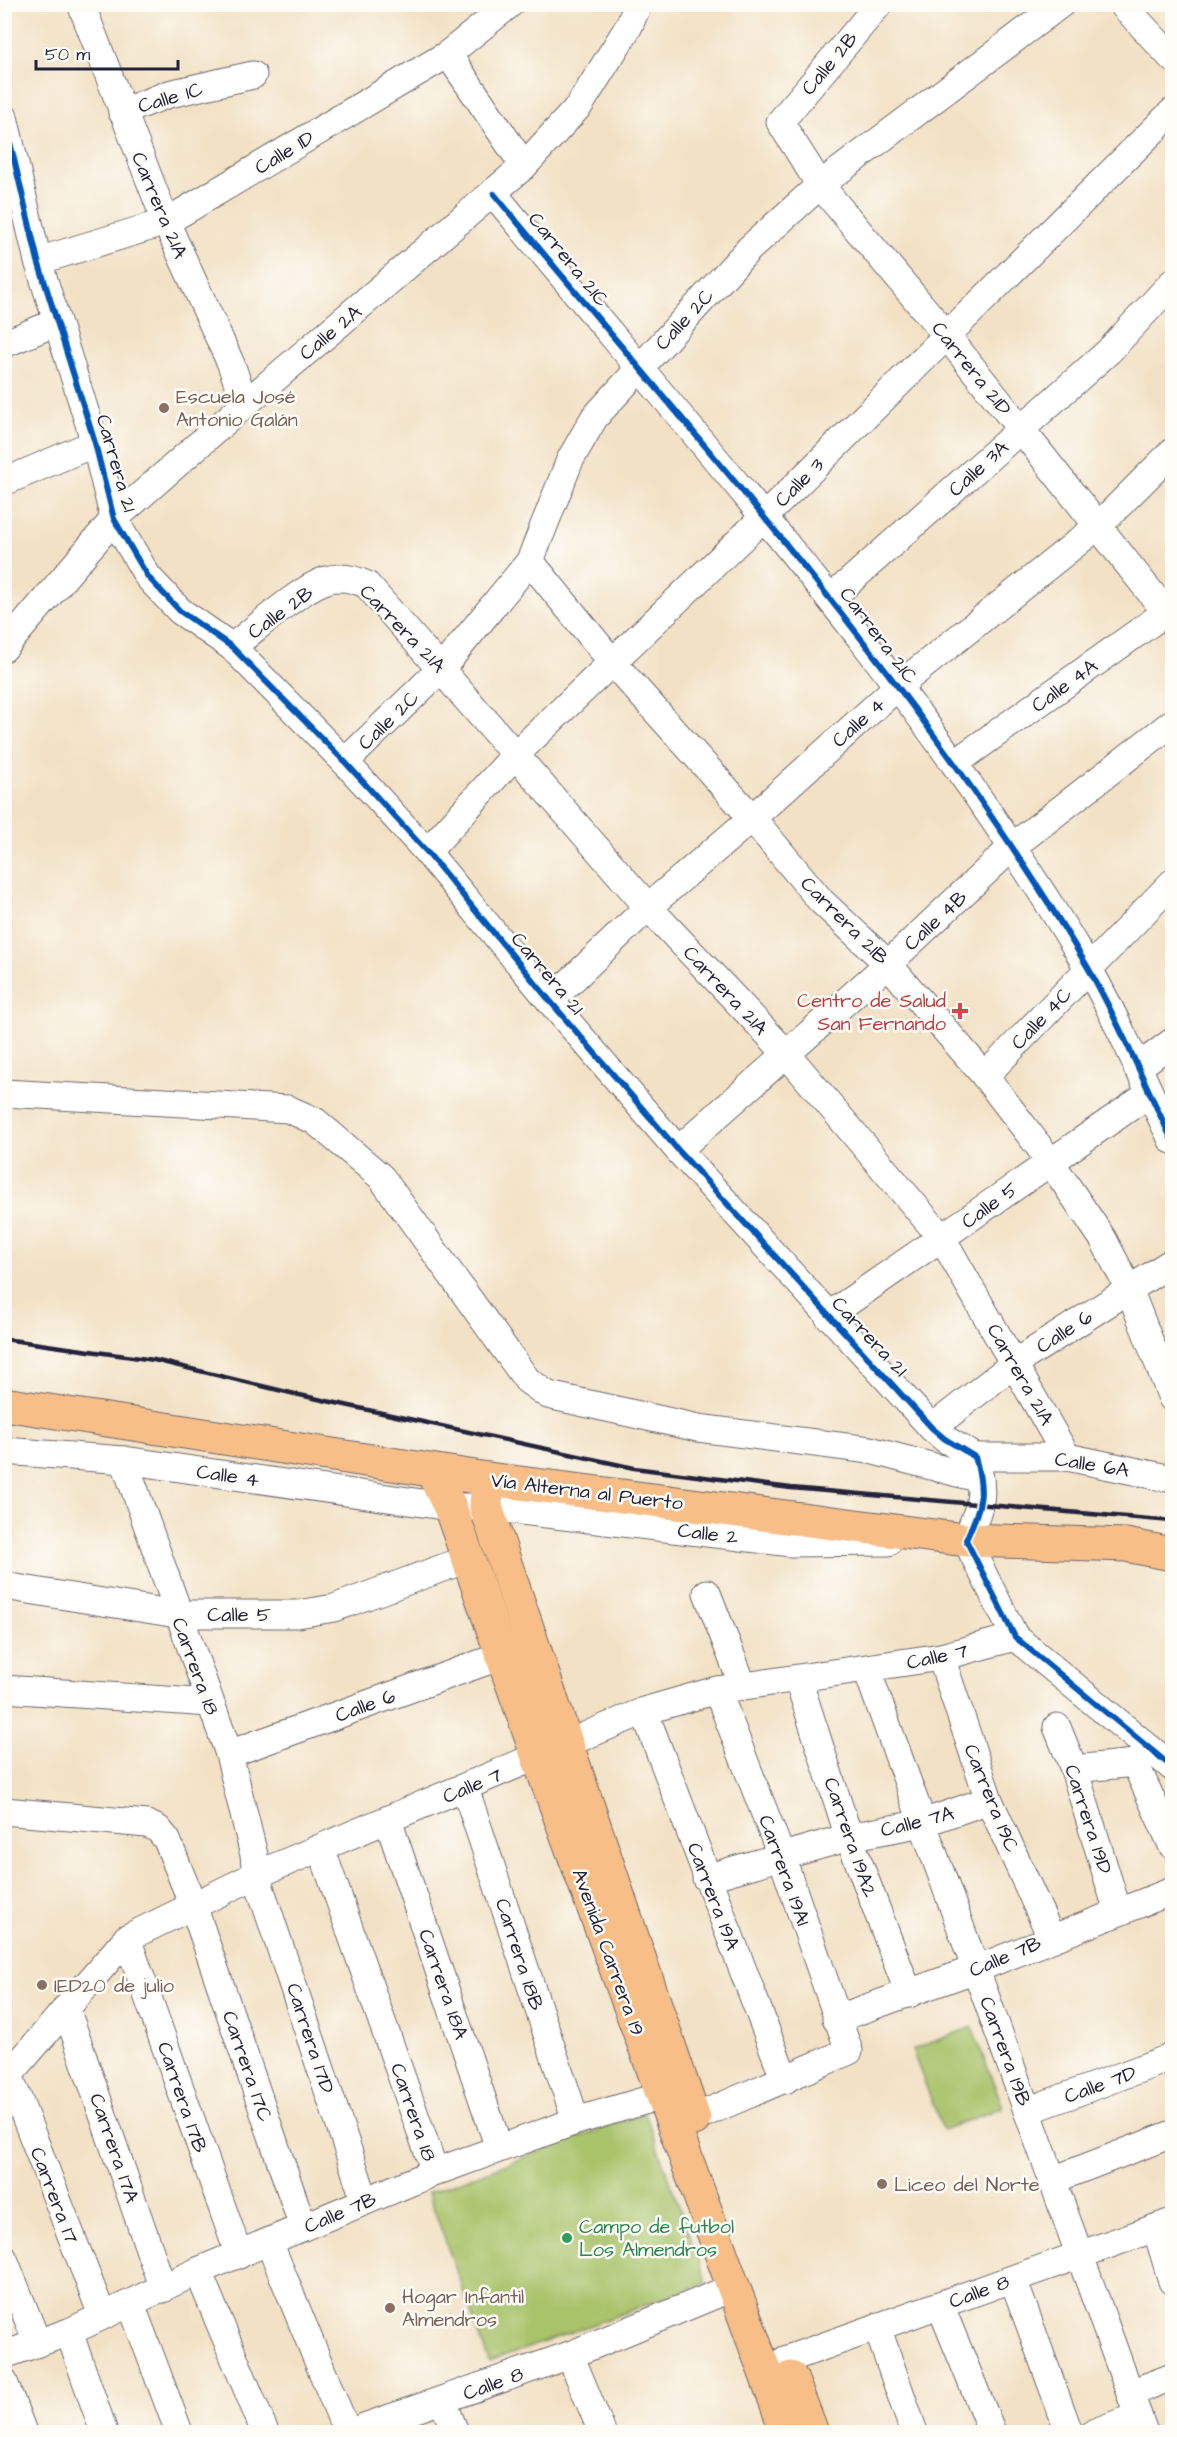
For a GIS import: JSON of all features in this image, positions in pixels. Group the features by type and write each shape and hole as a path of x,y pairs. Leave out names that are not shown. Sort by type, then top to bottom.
{"main road":[{"name":"Vía Alterna al Puerto","path":"4,1404 432,1471 487,1493 966,1540 1126,1545 1173,1554"},
{"name":"Avenida Carrera 19","path":"432,1471 450,1507 501,1656 553,1751"},
{"name":"Avenida Carrera 19","path":"487,1493 553,1751 680,2101 785,2360 812,2433"},
{"name":"Avenida Carrera 19","path":"680,2101 734,2287 787,2433"}],"street":[{"name":"Carrera 21A","path":"81,4 166,222 231,364 245,404"},
{"name":"Calle 1D","path":"38,261 166,222 448,54 510,4"},
{"name":"Calle 2A","path":"4,648 114,519 524,166 579,106 629,26 638,4"},
{"name":"Calle 2B","path":"780,122 879,4"},
{"name":"Calle 2C","path":"345,762 442,668 530,561 570,460 594,418 637,368 749,249 820,184 1061,4"},
{"path":"1122,4 1173,58"},
{"path":"448,54 524,166"},
{"name":"Calle 1C","path":"122,112 170,94 253,75"},
{"name":"Calle 3","path":"427,852 516,754 764,517 1173,112"},
{"name":"Carrera 21","path":"4,117 13,189 95,443 114,519 148,577 180,611 232,647 345,762 427,852 550,1001 678,1150 932,1428 978,1468"},
{"name":"Carrera 21D","path":"780,122 820,184 947,336 1098,526 1169,610"},
{"name":"Carrera 21C","path":"494,194 831,598 955,763 1012,847 1088,969 1173,1140"},
{"name":"Calle 3A","path":"831,598 1109,351 1173,283"},
{"path":"4,344 57,322"},
{"path":"4,482 95,443"},
{"name":"Calle 4","path":"550,1001 648,907 752,818 897,687 1098,526 1173,452"},
{"name":"Carrera 21B","path":"530,561 613,663 752,818 821,901 888,964 985,1076 1050,1161 1103,1239 1129,1289 1173,1398"},
{"name":"Carrera 21A","path":"329,579 354,579 367,585 442,668 648,907 785,1052 942,1238 1067,1457"},
{"name":"Calle 2B","path":"232,647 312,586 329,579"},
{"name":"Calle 4A","path":"955,763 1169,610"},
{"name":"Calle 4B","path":"678,1150 785,1052 888,964 1012,847 1173,723"},
{"name":"Calle 4C","path":"985,1076 1173,883"},
{"path":"1137,1068 1173,1042"},
{"name":"Calle 6A","path":"4,1093 288,1109 315,1121 381,1177 527,1380 539,1390 698,1428 870,1450 978,1468 1067,1457 1173,1479"},
{"name":"Calle 5","path":"828,1316 1149,1094"},
{"name":"Calle 6","path":"932,1428 1015,1363 1173,1262"},
{"name":"Calle 4","path":"4,1451 124,1460 450,1507"},
{"name":"Carrera 18","path":"124,1460 177,1614 229,1754 254,1855 256,1875"},
{"path":"978,1468 981,1506 966,1540 1015,1637 1173,1767"},
{"path":"450,1507 487,1493"},
{"name":"Calle 5","path":"4,1586 177,1614 298,1614 334,1608 467,1559"},
{"name":"Carrera 19A1","path":"707,1593 730,1688 781,1855 849,2051"},
{"name":"Calle 7","path":"7,2078 127,1938 256,1875 644,1711 730,1688 867,1670 941,1657 1015,1637"},
{"name":"Calle 6","path":"229,1754 501,1656"},
{"name":"Carrera 19C","path":"941,1657 989,1800 1052,1937"},
{"name":"Carrera 19B","path":"867,1670 1138,2414"},
{"name":"Carrera 19A2","path":"798,1679 849,1837 909,1994"},
{"path":"4,1689 210,1703"},
{"name":"Carrera 19A","path":"644,1711 785,2080"},
{"name":"Carrera 19D","path":"1057,1727 1074,1769 1118,1912"},
{"path":"1074,1769 1135,1763 1173,1845"},
{"name":"Carrera 18B","path":"465,1788 576,2121"},
{"name":"Calle 7A","path":"706,1878 849,1837 923,1823 989,1800"},
{"path":"4,1811 147,1824 158,1829 167,1840 193,1905"},
{"name":"Carrera 18A","path":"388,1820 499,2148"},
{"name":"Carrera 18","path":"321,1848 435,2172"},
{"name":"Carrera 17D","path":"256,1875 365,2201"},
{"name":"Calle 7B","path":"836,2019 976,1969 1173,1891"},
{"name":"Carrera 17C","path":"193,1905 303,2227"},
{"name":"Carrera 17B","path":"127,1938 239,2255"},
{"name":"Carrera 17A","path":"66,2008 163,2289"},
{"name":"Calle 7B","path":"4,2355 69,2332 198,2271 435,2172 499,2148 576,2121 785,2080 849,2051"},
{"name":"Calle 7D","path":"1028,2111 1173,2057"},
{"name":"Carrera 17","path":"7,2078 102,2315"},
{"path":"1053,2180 1173,2134"},
{"path":"1164,2225 1173,2282"},
{"name":"Calle 8","path":"785,2360 1164,2225"},
{"path":"269,2242 348,2433"},
{"path":"4,2259 37,2342"},
{"path":"198,2271 265,2433"},
{"path":"1013,2279 1069,2433"},
{"name":"Calle 8","path":"348,2433 570,2355 734,2287"},
{"path":"131,2304 179,2433"},
{"path":"940,2305 992,2433"},
{"path":"877,2327 914,2433"},
{"path":"69,2332 104,2433"},
{"path":"570,2355 602,2433"},
{"path":"1095,2433 1138,2414 1173,2377"},
{"path":"4,2382 23,2433"},
{"path":"443,2401 454,2433"}],"green space":[{"path":"972,2027 1003,2107 943,2130 912,2050"},
{"name":"Campo de futbol Los Almendros","path":"645,2113 707,2283 489,2362 428,2193"}],"railway":[{"path":"4,1339 154,1360 295,1394 634,1468 791,1488 1172,1521"}],"cycle path":[{"path":"4,117 38,261 95,443 114,519 148,577 180,611 232,647 345,762 427,852 550,1001 678,1150 932,1428 945,1439 975,1457 981,1491 975,1518 966,1540 1015,1637 1172,1767"},
{"path":"494,194 806,568 953,762 1022,862 1087,966 1121,1030 1172,1140"}],"place":[{"name":"Escuela José Antonio Galán","path":"164,408"},
{"name":"Centro de Salud San Fernando","path":"960,1011"},
{"name":"IED20 de julio","path":"42,1985"},
{"name":"Liceo del Norte","path":"882,2184"},
{"name":"Campo de futbol Los Almendros","path":"567,2238"},
{"name":"Hogar Infantil Almendros","path":"390,2308"}]}
